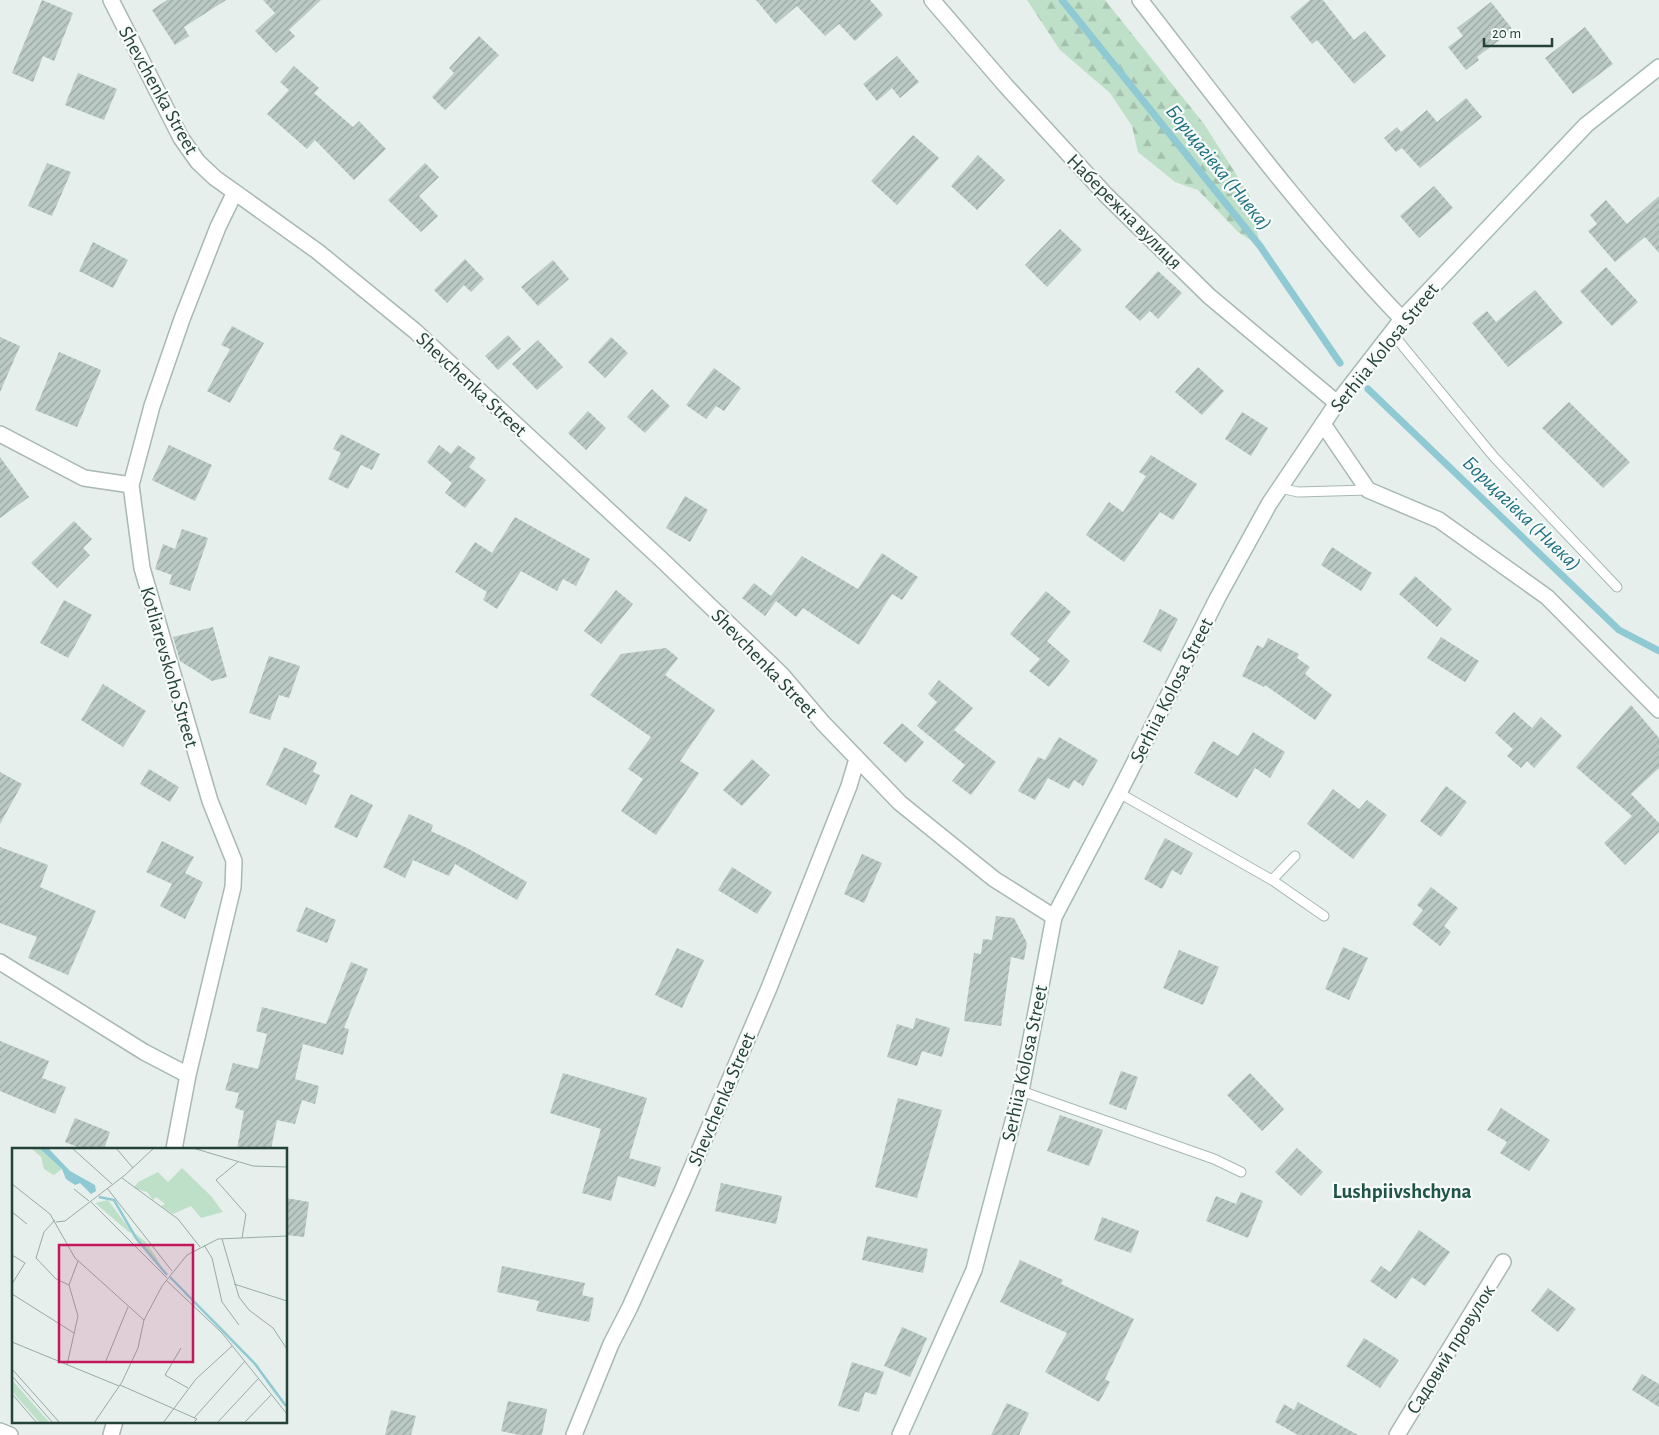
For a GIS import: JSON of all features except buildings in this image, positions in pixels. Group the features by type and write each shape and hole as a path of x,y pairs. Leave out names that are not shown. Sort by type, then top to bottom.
{"street":[{"name":"Shevchenka Street","path":"111,0 181,138 198,162 215,178 317,251 415,331 662,560 782,675 856,759 900,803 994,880 1054,917"},
{"name":"Набережна вулиця","path":"932,0 1006,86 1113,202 1209,296 1337,403"},
{"path":"1140,0 1259,153 1361,276 1402,319"},
{"name":"Serhiia Kolosa Street","path":"900,1435 974,1270 1021,1091 1054,917 1218,597 1269,504 1337,403 1402,319 1586,125 1659,67"},
{"name":"Kotliarevskoho Street","path":"174,1148 188,1075 233,887 234,861 210,801 142,568 131,485 152,406 182,319 218,227 236,192"},
{"path":"1323,424 1368,490 1439,520 1547,597 1659,710"},
{"path":"0,434 84,478 131,485"},
{"name":"Shevchenka Street","path":"574,1435 611,1344 630,1307 682,1191 769,988 849,786 856,759"},
{"path":"0,962 144,1052 188,1075"},
{"name":"Садовий провулок","path":"1397,1435 1503,1262"},
{"path":"111,1435 115,1422"},
{"path":"0,1431 10,1435"}],"lane":[{"path":"1392,333 1494,457 1617,587"},
{"path":"1280,488 1298,492 1368,490"},
{"path":"1119,793 1272,880 1324,916"},
{"path":"1272,880 1295,856"},
{"path":"1021,1091 1214,1159 1241,1172"}],"green space":[{"path":"1027,0 1105,0 1204,124 1250,196 1260,246 1238,232 1198,190 1175,182 1138,152 1132,126 1110,93 1060,50"}],"waterway":[{"name":"Борщагівка (Нивка)","path":"1062,0 1260,246 1340,363"},
{"name":"Борщагівка (Нивка)","path":"1368,389 1619,630 1659,651"}],"district":[{"name":"Lushpiivshchyna","path":"1402,1191"}]}
